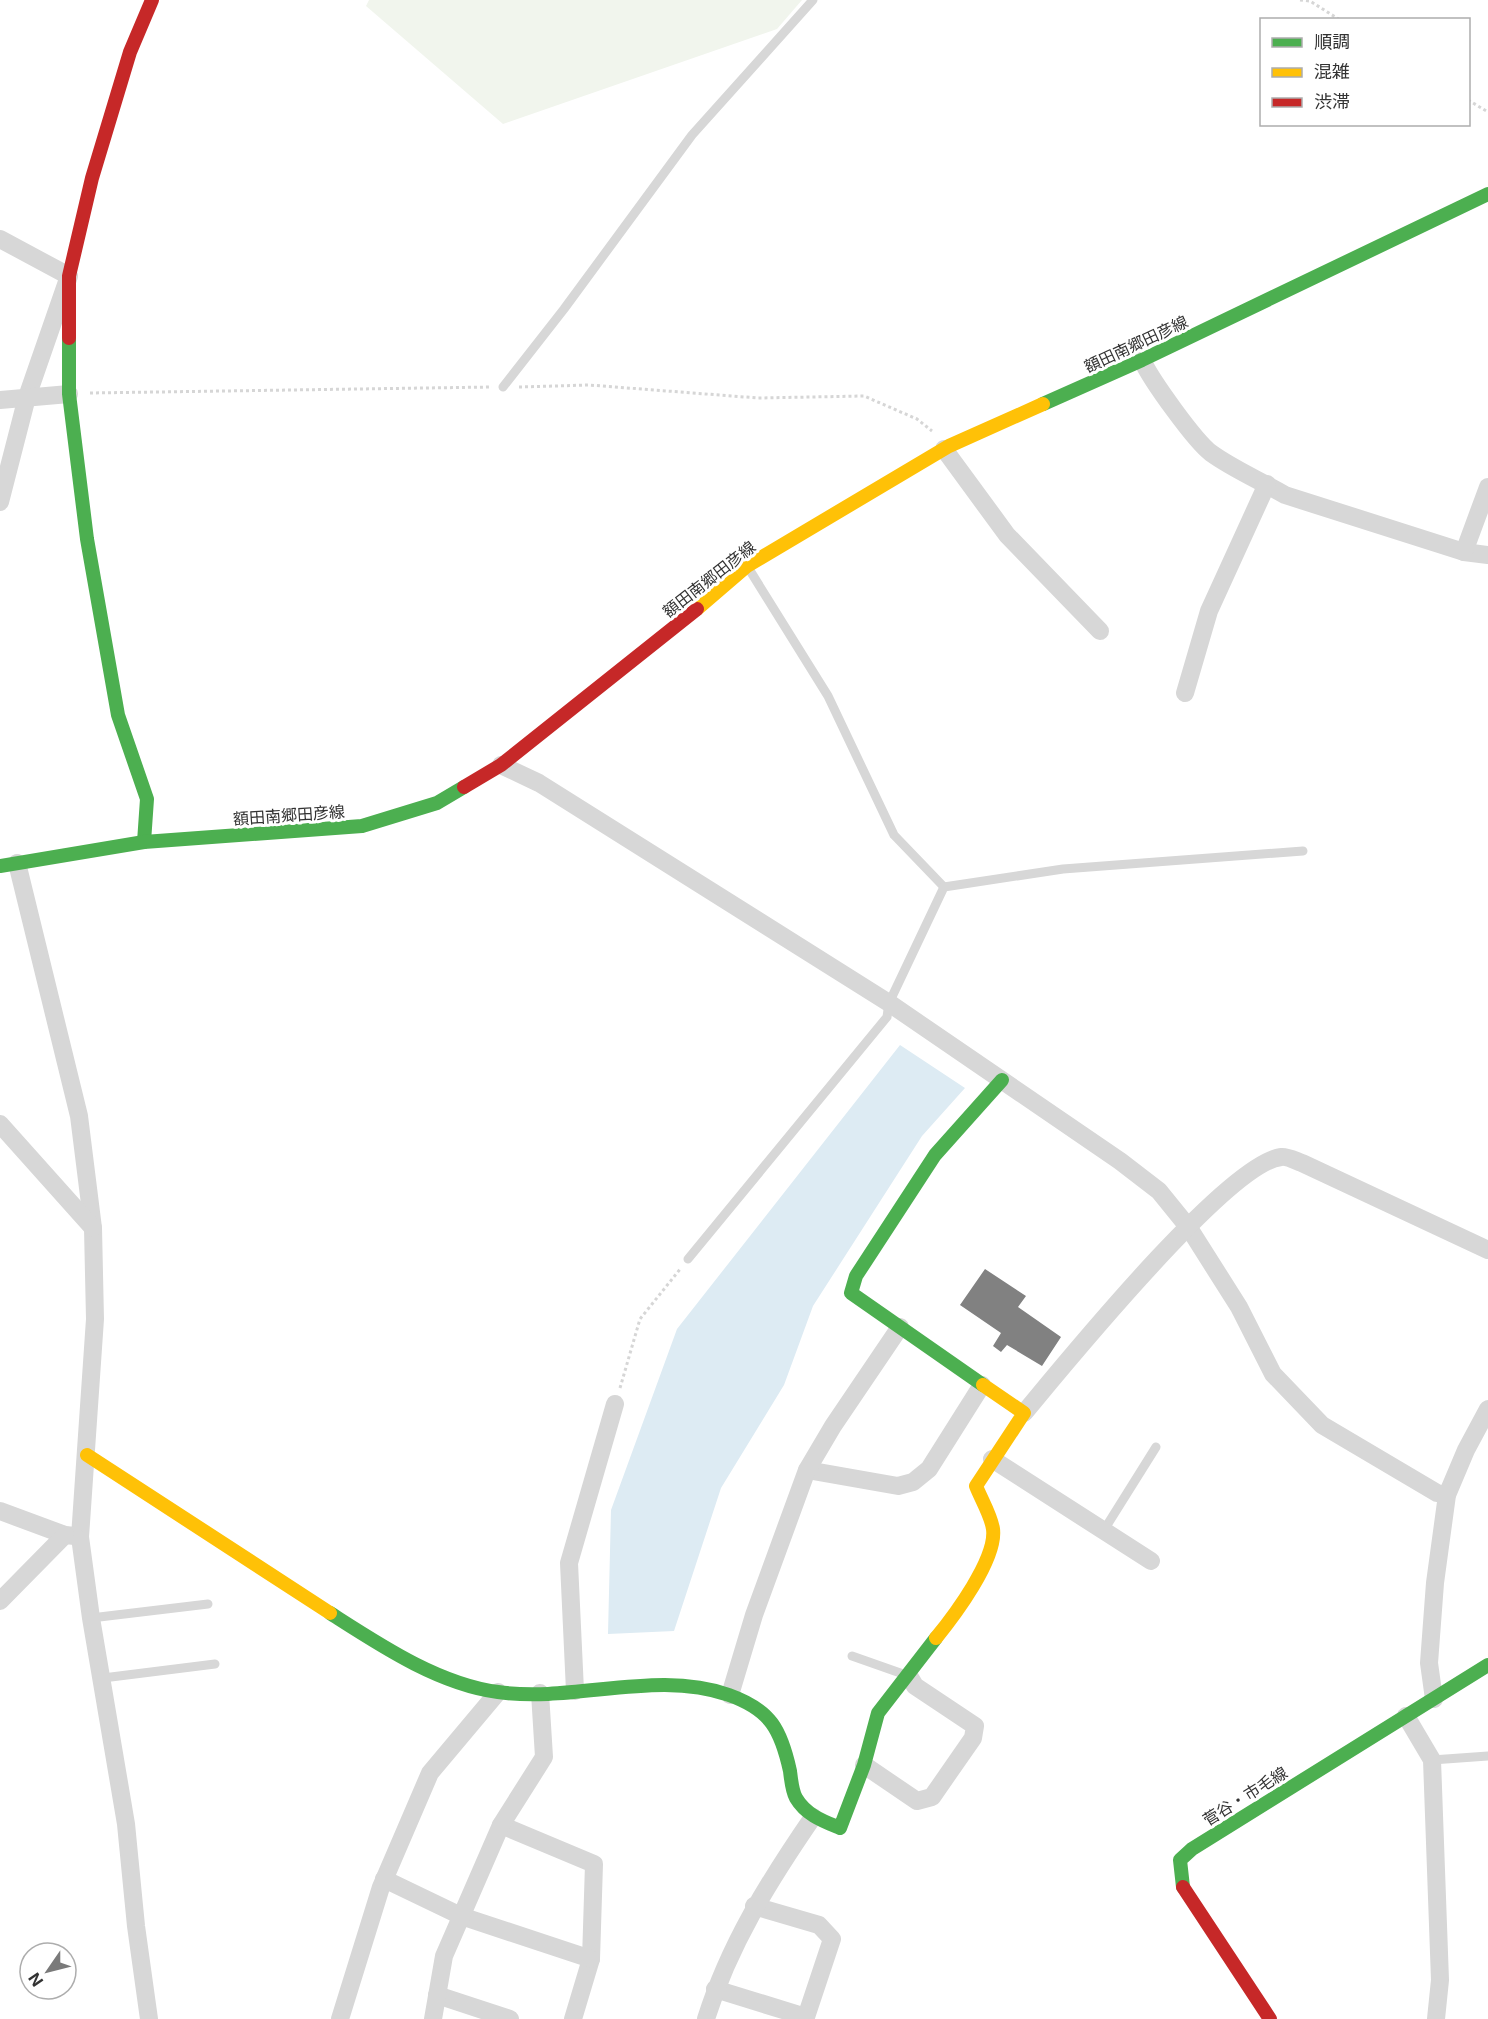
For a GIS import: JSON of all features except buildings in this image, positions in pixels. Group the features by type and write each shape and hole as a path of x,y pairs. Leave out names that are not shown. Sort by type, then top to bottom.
{"street":[{"path":"0,502 27,397 69,276 92,178 130,52 152,0"},
{"name":"額田南郷田彦線","path":"9,865 144,842 362,826 437,802 501,765 747,566 944,449 1142,360 1488,194"},
{"path":"0,239 69,276"},
{"path":"69,276 69,394 87,539 118,715 147,799 144,842"},
{"path":"1142,360 1150,378 1210,452 1285,495 1464,552 1488,555"},
{"path":"0,400 69,394"},
{"path":"944,449 1007,535 1100,631"},
{"path":"1185,693 1209,611 1267,484"},
{"path":"1464,552 1488,487"},
{"path":"501,765 549,789 890,1003 1159,1191 1189,1228 1239,1307 1273,1374 1322,1425 1437,1493 1447,1495"},
{"path":"9,865 79,1116 93,1228 95,1319 87,1455 73,1536 103,1678 126,1824 136,1926 149,2019"},
{"path":"1002,1080 935,1155 856,1276 850,1293 1024,1413"},
{"path":"0,1124 93,1228"},
{"path":"87,1455 394,1654 444,1676 498,1692 540,1693 691,1684 730,1695 761,1708 776,1726 783,1743 795,1797 813,1817 840,1828 864,1766 878,1713 968,1598 990,1547 993,1530 976,1485 992,1458 1024,1413 1108,1312 1189,1228 1250,1170 1282,1157 1302,1163 1488,1250"},
{"path":"730,1695 754,1616 807,1470 833,1426 900,1327"},
{"path":"807,1470 898,1486 913,1482 929,1469 982,1385"},
{"path":"575,1691 569,1563 615,1404"},
{"path":"1434,1699 1429,1663 1435,1583 1447,1495 1466,1450 1488,1409"},
{"path":"992,1458 1151,1561"},
{"path":"0,1512 73,1536"},
{"path":"0,1600 73,1536"},
{"name":"菅谷・市毛線","path":"1270,2019 1181,1884 1180,1860 1192,1849 1488,1665"},
{"path":"864,1766 917,1801 932,1797 973,1738 975,1726 915,1686 909,1676"},
{"path":"340,2019 384,1879 430,1773 498,1692"},
{"path":"433,2019 444,1956 501,1825 544,1757 540,1693"},
{"path":"1406,1716 1432,1760 1440,1980 1436,2019"},
{"path":"706,2019 715,1989 754,1906 813,1817"},
{"path":"501,1825 594,1864 591,1959 573,2019"},
{"path":"384,1879 461,1916 591,1959"},
{"path":"715,1989 806,2017 832,1939 819,1925 754,1906"},
{"path":"437,1995 510,2019"}],"lane":[{"path":"503,387 564,309 692,135 813,0"},
{"path":"747,566 828,696 894,835 944,887"},
{"path":"944,887 1063,869 1303,851"},
{"path":"688,1259 886,1017 890,1003 944,887"},
{"path":"1104,1530 1156,1447"},
{"path":"91,1618 208,1604"},
{"path":"852,1656 909,1676"},
{"path":"103,1678 215,1664"},
{"path":"1432,1760 1488,1756"}],"path":[{"path":"1300,0 1310,1 1337,18"},
{"path":"1470,101 1488,112"},
{"path":"615,1404 640,1319 688,1259"}],"shaded area":[{"path":"369,0 802,0 777,29 503,124 366,6"},
{"path":"900,1045 965,1088 922,1136 813,1306 784,1385 721,1488 674,1631 608,1634 611,1510 677,1329"}],"traffic: fast":[{"path":"1043,404 1142,360 1488,194"},
{"path":"69,338 69,394 87,539 118,715 147,799 144,842"},
{"path":"0,866 144,842 362,826 437,803 464,787"},
{"path":"983,1385 851,1293 856,1276 935,1155 1002,1080"},
{"path":"330,1613 410,1661 453,1681 476,1688 527,1694 673,1685 701,1688 729,1695 755,1707 772,1723 783,1744 794,1792 800,1804 815,1817 840,1828 864,1765 878,1713 936,1638"},
{"path":"1183,1887 1180,1860 1192,1849 1488,1665"}],"traffic: slow":[{"path":"697,609 747,566 949,446 1043,404"},
{"path":"936,1638 973,1586 988,1556 993,1529 976,1486 1024,1413 983,1385"},
{"path":"87,1455 330,1613"}],"traffic: jam":[{"path":"69,338 69,276 92,178 130,52 152,0"},
{"path":"464,787 501,765 697,609"},
{"path":"1183,1887 1270,2019"}]}
